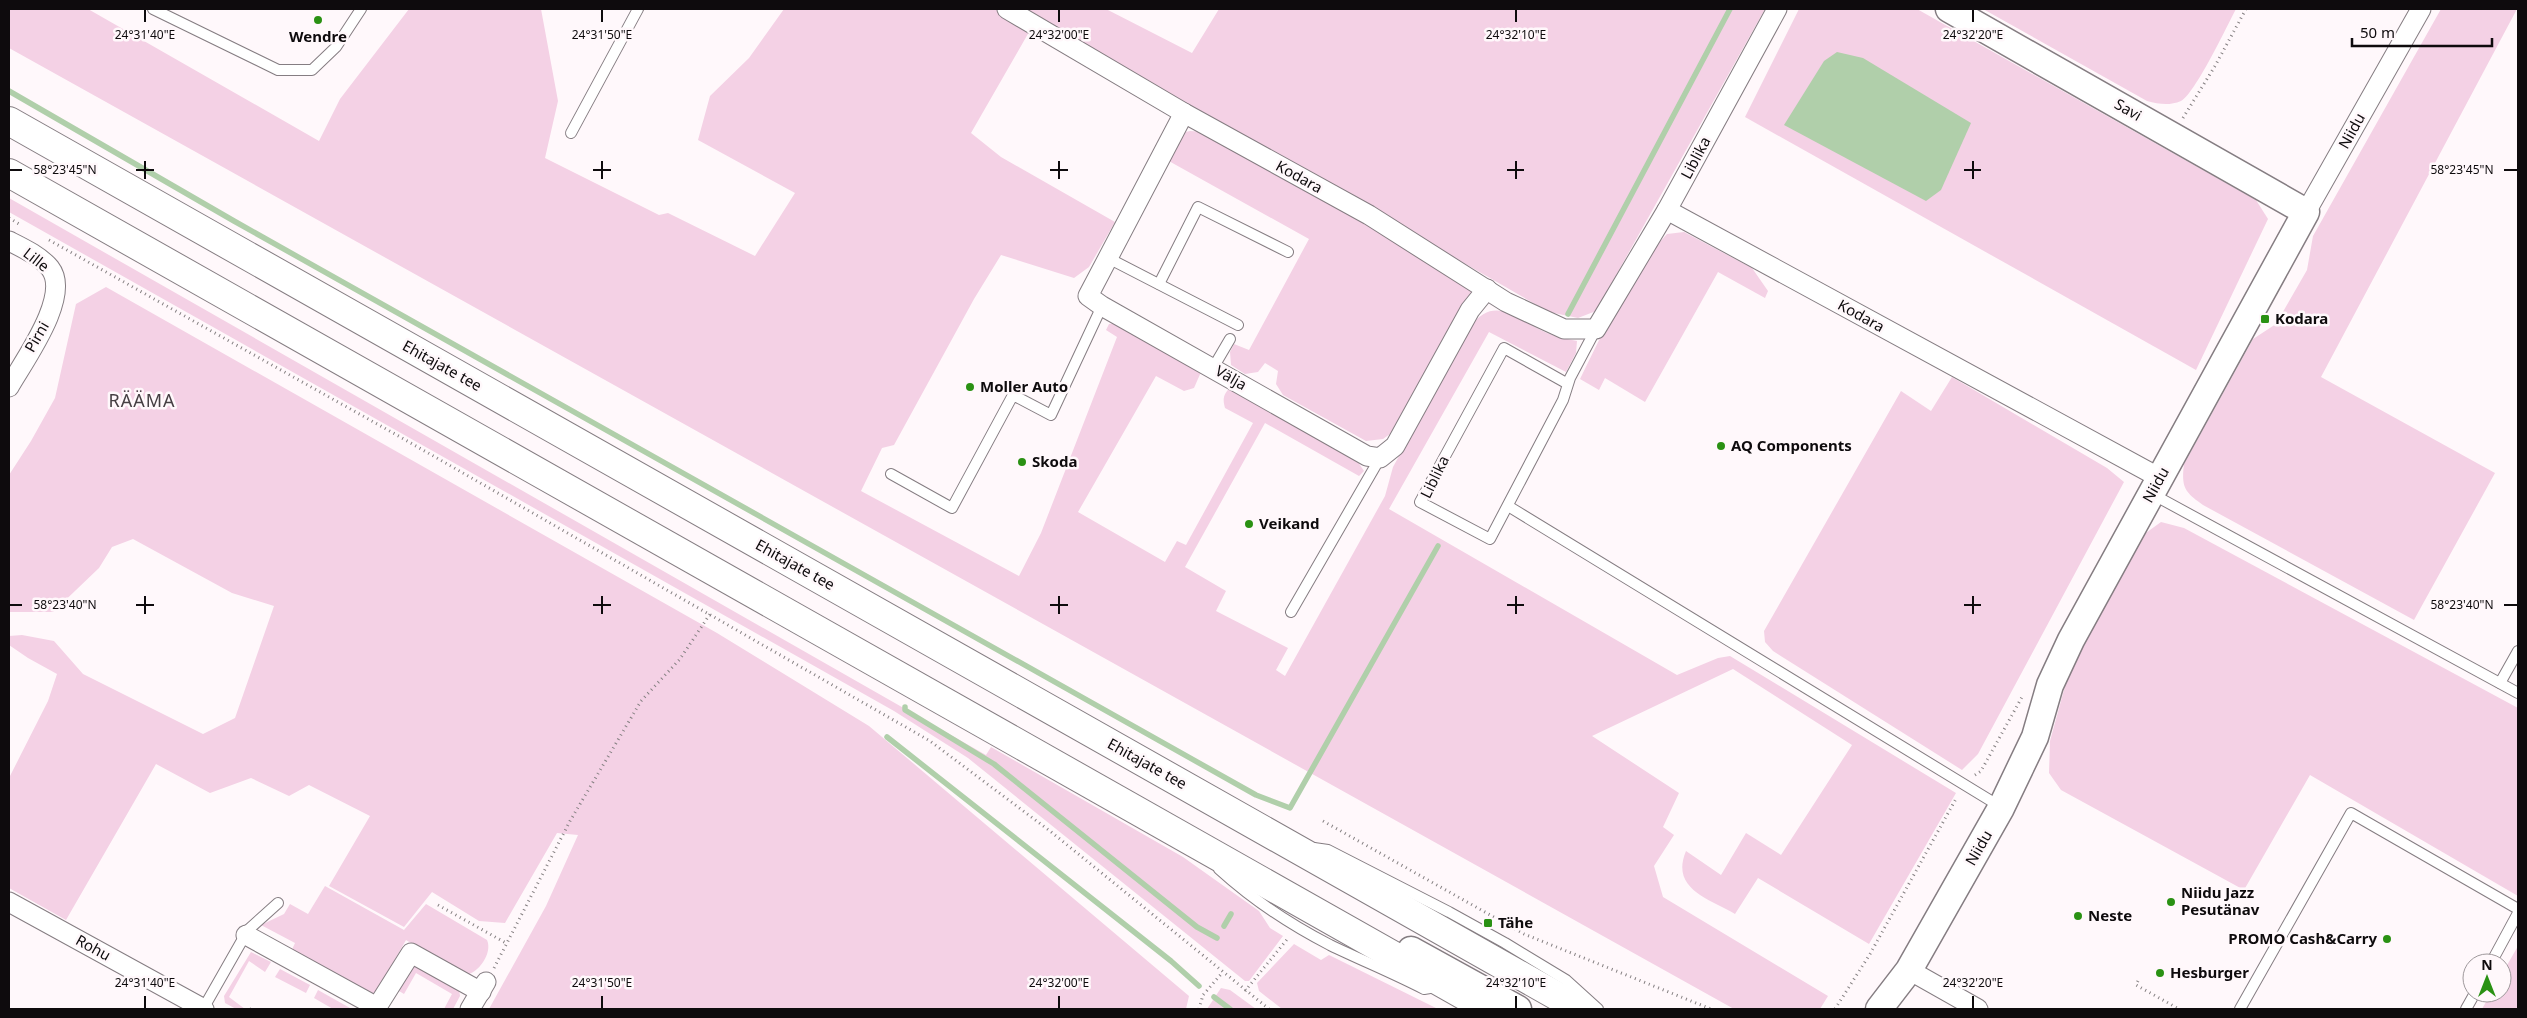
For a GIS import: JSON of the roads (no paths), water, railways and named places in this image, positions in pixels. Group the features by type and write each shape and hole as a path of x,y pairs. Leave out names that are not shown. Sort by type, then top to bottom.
{"highway":[{"name":"Ehitajate tee","path":"9,121 1580,1009"},
{"path":"9,173 1471,1001"}],"street":[{"name":"Kodara","path":"1007,9 1184,113 1369,215 1506,302 1564,329 1596,329"},
{"name":"Liblika","path":"1596,329 1667,210 1776,9"},
{"name":"Savi","path":"1949,9 2306,212"},
{"name":"Niidu","path":"1879,1009 1909,970 2002,808 2035,737 2050,685 2071,640 2306,212 2421,9"},
{"name":"Välja","path":"1184,113 1088,296 1102,306 1367,456 1380,458"},
{"name":"Kodara","path":"1667,210 2156,486"},
{"name":"Lille","path":"9,241 40,259 52,270 55,284"},
{"name":"Pirni","path":"9,387 50,316 55,284"},
{"path":"1380,458 1395,446 1470,310 1487,290"},
{"path":"1267,885 1295,885 1518,1009"},
{"name":"Rohu","path":"9,902 204,1009"},
{"path":"246,935 377,1008 410,953 484,987 470,1009"},
{"name":"Niidu","path":"1895,1009 1909,970"},
{"path":"1909,970 1978,1009"}],"lane":[{"path":"154,9 278,70 312,70 336,47 361,9"},
{"path":"571,132 638,9"},
{"path":"1159,284 1198,207 1288,252"},
{"path":"1108,258 1238,325"},
{"path":"891,474 952,508 1013,395 1051,415 1102,306"},
{"name":"Liblika","path":"1568,384 1504,348 1420,502 1490,539 1563,400 1568,384 1596,329"},
{"path":"1213,368 1230,339"},
{"path":"1292,612 1380,458"},
{"path":"2156,486 2518,693"},
{"path":"1508,506 2002,808"},
{"path":"2500,683 2518,651"},
{"path":"2240,1009 2351,813 2518,911 2496,953"},
{"path":"1183,837 1234,883 1288,921 1330,944 1424,989 1471,1001"},
{"path":"1284,842 1328,850 1449,912 1566,980 1598,1009"},
{"path":"204,1009 248,930 278,904"}],"waterway":[{"path":"1568,314 1730,9"},
{"path":"9,91 234,221 1256,795 1290,808 1438,546"},
{"path":"905,707 905,710 994,764 1197,927 1217,938"},
{"path":"887,737 1171,961 1199,986"},
{"path":"1224,926 1231,914"},
{"path":"1214,997 1230,1009"}],"place":[{"name":"Wendre","path":"318,20"},
{"name":"Kodara","path":"2265,319"},
{"name":"Moller Auto","path":"970,387"},
{"name":"AQ Components","path":"1721,446"},
{"name":"Skoda","path":"1022,462"},
{"name":"Veikand","path":"1249,524"},
{"name":"Niidu Jazz Pesutänav","path":"2171,902"},
{"name":"Neste","path":"2078,916"},
{"name":"Tähe","path":"1488,923"},
{"name":"PROMO Cash&Carry","path":"2387,939"},
{"name":"Hesburger","path":"2160,973"}],"district":[{"name":"RÄÄMA","path":"142,401"}]}
